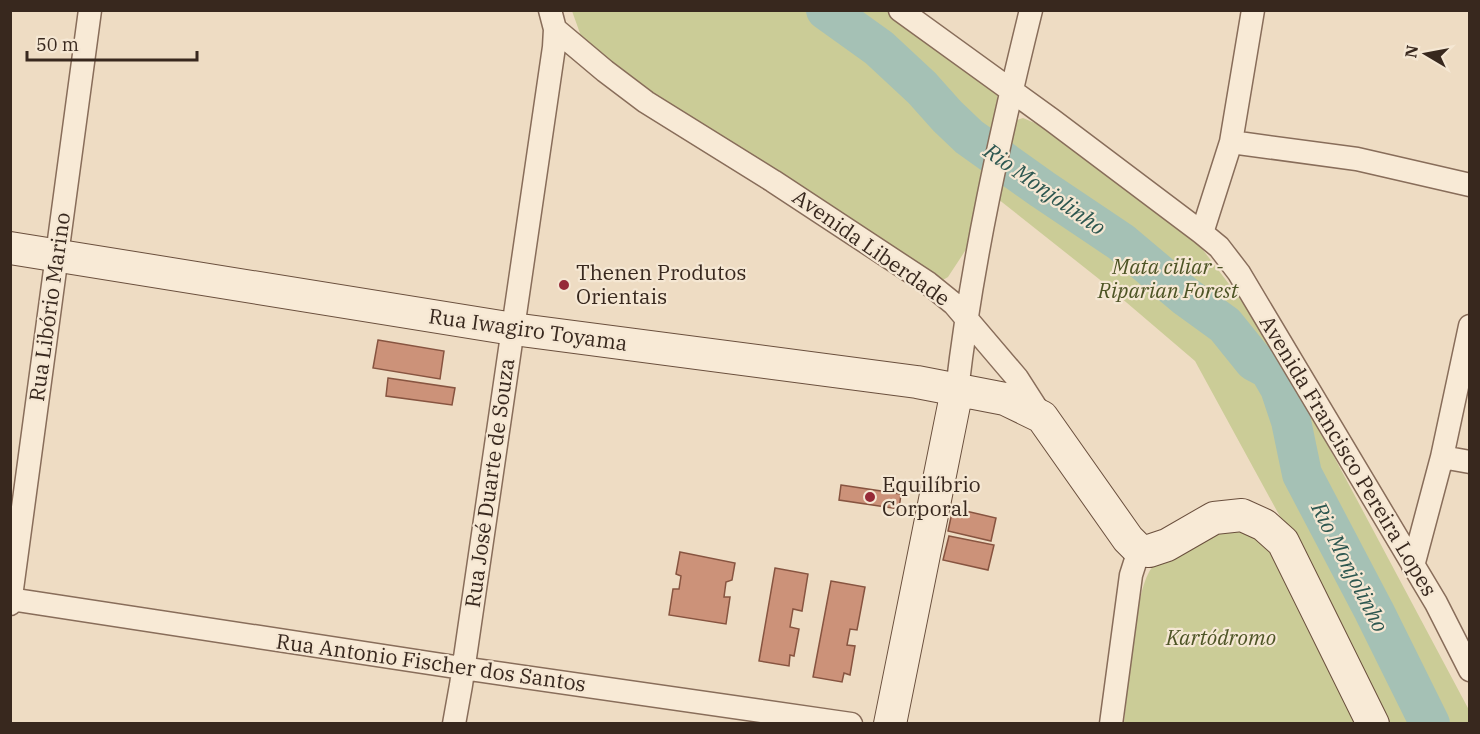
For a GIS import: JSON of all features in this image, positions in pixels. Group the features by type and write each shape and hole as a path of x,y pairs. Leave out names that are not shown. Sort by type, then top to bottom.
{"street":[{"name":"Rua Libório Marino","path":"10,604 90,10"},
{"name":"Avenida Francisco Pereira Lopes","path":"900,10 1052,120 1219,247 1239,273 1436,603 1470,670"},
{"path":"890,723 957,390 966,319 1002,128 1031,10"},
{"path":"1203,233 1231,142 1253,10"},
{"name":"Avenida Liberdade","path":"552,20 605,71 646,102 773,181 928,283 954,304 1017,378 1128,539 1139,550"},
{"name":"Rua José Duarte de Souza","path":"454,723 554,47 552,20"},
{"path":"1231,142 1357,159 1470,185"},
{"name":"Rua Iwagiro Toyama","path":"10,248 513,329 917,382 1005,399 1042,417"},
{"path":"1413,566 1442,457 1470,326"},
{"path":"1442,457 1470,462"},
{"path":"1112,723 1131,576 1139,550 1149,551 1167,545 1214,518 1242,515 1264,525 1283,542 1373,723"},
{"name":"Rua Antonio Fischer dos Santos","path":"11,599 462,668 851,723"}],"green space":[{"path":"572,11 888,11 998,95 967,248 948,277 938,283 586,50"},
{"name":"Mata ciliar - Riparian Forest","path":"1023,118 1044,127 1200,246 1254,317 1307,406 1469,710 1469,723 1383,723 1330,608 1195,361 1099,279 998,199 1010,122"},
{"name":"Kartódromo","path":"1233,527 1263,536 1358,724 1124,724 1136,619 1145,581 1151,569 1177,550"}],"building":[{"path":"378,340 444,351 440,379 373,368"},
{"path":"388,378 455,388 452,405 386,396"},
{"name":"Equilíbrio Corporal","path":"841,485 901,494 899,509 839,500"},
{"path":"953,508 996,518 991,541 948,531"},
{"path":"949,536 994,545 988,570 943,560"},
{"path":"680,552 735,563 732,580 726,582 724,597 730,597 726,624 669,615 673,589 679,589 681,576 676,574"},
{"path":"775,568 808,574 802,611 793,609 790,627 799,629 794,656 790,655 789,666 759,661"},
{"path":"831,581 865,587 857,630 850,629 847,645 855,646 850,675 844,673 842,682 813,677"}],"waterway":[{"name":"Rio Monjolinho","path":"826,10 879,48 969,137 1121,242 1185,296 1225,325 1254,361 1269,369 1280,388 1291,421 1302,474 1430,724"}],"place":[{"name":"Thenen Produtos Orientais","path":"564,285"},
{"name":"Equilíbrio Corporal","path":"870,497"}]}
